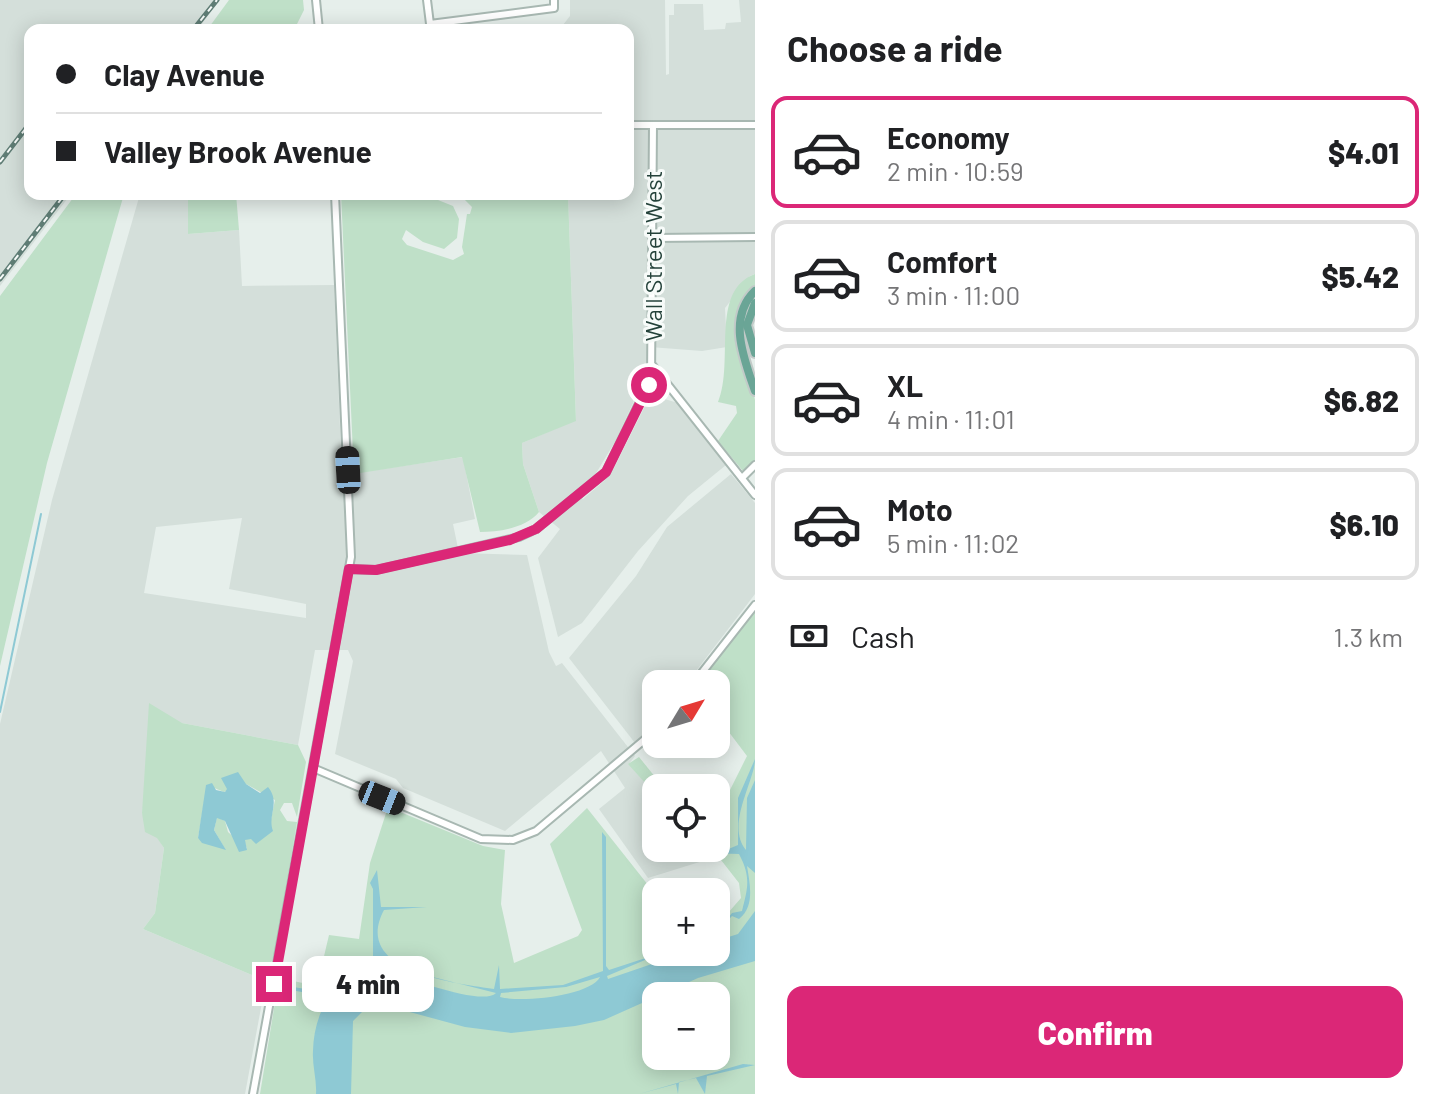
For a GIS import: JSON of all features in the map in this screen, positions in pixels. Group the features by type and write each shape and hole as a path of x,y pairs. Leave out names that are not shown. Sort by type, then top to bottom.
{"main road":[{"path":"755,291 740,316 743,347 755,391"},
{"path":"755,303 749,315 748,333 755,351"},
{"path":"743,347 755,373"}],"street":[{"path":"316,0 318,24"},
{"path":"427,0 430,24 554,4"},
{"path":"634,125 755,125"},
{"name":"Wall Street West","path":"653,125 653,366 755,495"},
{"path":"253,1094 349,569 335,200"},
{"path":"654,238 755,237"},
{"path":"349,569 376,570 510,540 536,529 610,466 651,379 653,366"},
{"path":"742,478 755,465"},
{"path":"704,670 755,605"},
{"path":"313,768 481,839 505,842 536,831 642,742"}],"shaded area":[{"path":"0,0 220,0 202,24 24,24 24,200 66,200 0,286"},
{"path":"570,0 665,0 666,75 669,74 669,15 674,15 674,4 703,4 704,30 725,29 726,23 741,22 739,0 755,0 755,120 634,121 634,24 564,24 570,16"},
{"path":"634,129 755,130 755,274 750,276 725,308 727,347 702,351 650,347 650,366 616,440 595,475 574,492 583,499 604,481 614,468 645,406 658,397 678,403 726,465 688,496 638,551 582,623 558,637 538,558 560,529 539,512 523,464 522,443 576,420 568,200 634,200"},
{"path":"138,200 188,200 188,234 239,230 242,286 334,285 342,475 463,457 475,519 453,524 459,553 527,555 549,652 556,666 562,663 635,756 629,764 642,779 642,862 700,862 648,878 599,809 625,788 601,751 505,831 403,788 396,779 335,754 353,661 348,650 315,650 298,745 182,723 146,791 142,813 164,848 155,913 143,929 266,981 245,1094 0,1094 0,724 52,500","holes":["242,518 229,589 306,604 306,618 144,593 156,527"]},
{"path":"731,474 755,503 755,594 697,670 642,670 642,736 635,743 569,658 636,576 667,527"}],"green space":[{"path":"229,0 303,0 304,10 297,24 211,24"},
{"path":"72,200 122,200 47,463 0,666 0,296"},
{"path":"188,200 236,200 239,230 188,234"},
{"path":"341,200 438,200 453,206 459,219 457,238 444,249 423,242 406,230 402,239 407,245 453,260 464,254 462,247 467,214 470,214 472,207 465,200 568,200 576,421 522,443 523,464 539,512 520,525 480,532 462,457 354,474"},
{"path":"755,274 755,286 743,298 737,312 736,326 755,400 755,462 743,471 718,441 737,413 736,406 718,402 723,386 726,329 732,296 741,283"},
{"path":"755,610 755,1094 260,1094 279,978 317,986 329,935 359,939 370,863 388,807 483,846 505,850 501,904 514,963 578,936 582,930 550,844 587,808 643,878 642,966 730,966 730,911 741,898 739,883 723,862 730,862 730,790 747,756 730,734 730,670 708,670"},
{"path":"149,703 182,723 298,745 306,762 297,817 292,803 284,803 280,810 287,821 297,822 276,947 266,981 143,929 155,913 164,848 157,838 145,832 142,813","holes":["246,784 275,800 270,824 244,840 247,849 228,832 225,821 217,817 214,830 225,849 198,838 207,785 224,792"]},
{"path":"639,757 653,774 642,774 642,780 628,764"}],"water":[{"path":"755,759 739,828 740,840 746,850 747,798 755,780 755,873 747,866 749,902 739,919 730,918 732,913 742,911 747,890 743,862 739,854 730,854 730,848 738,845 738,798"},
{"path":"238,772 246,784 260,793 268,787 274,804 273,831 256,844 251,839 245,840 247,850 239,852 225,821 217,818 214,830 226,850 202,843 198,838 206,785 212,783 216,790 225,792 227,789 221,778"},
{"path":"602,832 606,837 606,966 609,970 642,959 607,976 608,979 646,966 730,966 730,937 738,934 755,911 755,961 689,982 642,982 642,1003 604,1020 511,1033 465,1027 395,1008 362,1012 353,1021 351,1094 316,1094 314,1036 330,996 351,979 381,971 381,967 371,966 353,972 318,1002 318,995 280,988 281,985 324,992 342,970 373,959 373,889 370,883 377,870 381,907 427,907 384,910 378,931 382,948 394,961 427,976 405,970 394,973 477,996 496,993 456,983 494,989 499,965 500,989 563,985 603,971","holes":["600,977 594,984 554,996 523,999 500,997 501,993 566,987"]},
{"path":"743,1064 755,1065 707,1076 705,1094 696,1078 688,1080"}],"waterway":[{"path":"0,712 41,514"}],"railway":[{"path":"198,24 217,0"},
{"path":"0,162 24,131"},
{"path":"0,279 60,200"}],"route":[{"path":"274,984 349,569 376,570 510,540 536,529 606,472 649,385"}]}
